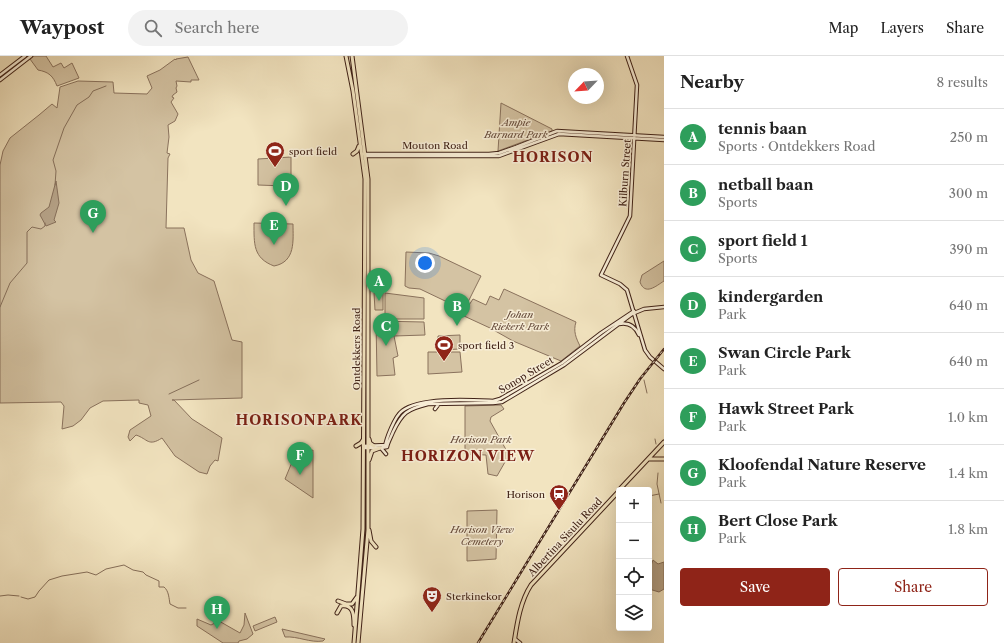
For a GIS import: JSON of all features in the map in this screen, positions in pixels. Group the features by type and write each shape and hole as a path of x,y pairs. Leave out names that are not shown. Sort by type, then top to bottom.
{"main road":[{"name":"Ontdekkers Road","path":"346,56 365,179 364,328 366,432"},
{"name":"Ontdekkers Road","path":"352,56 368,179 366,432 363,529 354,643"},
{"path":"353,154 358,148 359,136"},
{"path":"361,323 364,328"},
{"path":"366,432 369,442 374,446"},
{"path":"356,446 362,441 366,432"},
{"name":"Albertina Sisulu Road","path":"622,487 663,443 664,438"},
{"path":"367,478 370,454 374,450 383,446"},
{"name":"Ontdekkers Road","path":"358,643 368,523 365,447"},
{"path":"649,459 664,459"},
{"name":"Albertina Sisulu Road","path":"514,641 521,605 526,592 616,493"},
{"path":"368,523 371,541 376,547"},
{"path":"354,639 353,611 349,606 338,602 352,604 358,593"},
{"path":"336,613 339,608 343,606 349,607 353,611"}],"street":[{"path":"0,76 26,56"},
{"path":"0,80 31,56"},
{"name":"Kilburn Street","path":"626,57 636,82 637,89 630,216 602,275 625,288 629,293 634,312"},
{"name":"Mouton Road","path":"361,155 489,154 516,147 554,133 635,137"},
{"path":"635,137 664,138"},
{"path":"645,350 634,312 664,307"},
{"name":"Sonop Street","path":"433,403 502,402 564,364 634,312"},
{"name":"Sonop Street","path":"383,446 398,420 404,413 417,407 433,403 500,400 562,363 601,333 634,312"},
{"path":"615,326 626,324 634,328 645,350 654,361 664,369"},
{"path":"433,403 435,408 438,404"},
{"path":"386,454 383,443 389,437 393,442"},
{"path":"365,447 383,446"},
{"path":"365,447 383,446"},
{"path":"514,641 520,643"}],"green space":[{"path":"34,56 46,56 53,67 61,63 64,68 72,63 79,78 57,86 50,75 38,70 30,59"},
{"path":"188,57 199,80 191,80 191,82 176,81 177,92 172,97 174,98 171,102 178,114 175,121 168,125 169,137 167,153 170,154 168,158 166,228 184,228 191,260 198,273 214,281 232,340 242,342 242,398 172,400 174,400 192,419 222,438 218,461 215,460 210,466 207,474 199,472 175,456 162,438 151,442 136,435 130,441 128,437 130,430 151,416 148,405 139,403 139,400 103,401 90,408 81,420 73,426 62,429 64,406 61,402 0,403 0,165 3,151 10,138 52,104 57,108 60,87 78,81 113,82 114,93 147,94 152,88 147,76 160,70 175,59"},
{"name":"Ampie Barnard Park","path":"501,103 552,129 552,131 498,151"},
{"name":"sport field","path":"291,157 291,187 286,187 287,179 285,186 258,185 258,159"},
{"path":"254,223 293,224 292,250 290,255 281,264 274,266 267,263 258,254 254,237"},
{"path":"406,252 429,253 439,256 481,276 464,310 420,289 405,286"},
{"path":"664,261 664,281 651,289 642,286 640,282 642,275"},
{"name":"Johan Riekerk Park","path":"504,289 576,322 575,334 580,346 561,361 513,341 464,316 463,314 473,299 486,305 490,296 499,300"},
{"path":"374,293 383,293 383,310 375,310"},
{"path":"385,293 424,298 424,319 385,319"},
{"path":"376,321 424,322 425,335 394,336 398,356 393,358 395,375 377,376"},
{"path":"460,335 460,349 438,350 438,336"},
{"name":"sport field 3","path":"428,352 460,352 462,372 428,374"},
{"name":"Horison Park","path":"501,405 504,409 491,417 490,421 509,455 497,476 488,474 486,455 465,454 465,406"},
{"path":"313,450 313,498 285,479 295,455"},
{"name":"Horison View Cemetery","path":"497,510 496,559 467,561 467,511"},
{"path":"245,613 253,634 247,639 239,641 238,643 223,643 197,626 197,619 211,625 219,621 240,633 244,625"},
{"path":"275,617 277,622 255,631 253,626"},
{"path":"282,629 325,639 323,641 318,641 295,637 285,637"}],"shaded area":[{"path":"56,181 59,203 54,220 56,222 46,226 40,215 49,207"},
{"path":"653,560 658,564 664,562 664,589 659,592 652,590"}],"waterway":[{"path":"55,185 56,171 53,160 64,128 77,105 89,97 93,91 106,86"},
{"path":"0,307 10,283 27,263 27,232 32,227 41,229 45,226 45,223"},
{"path":"169,394 199,380"},
{"path":"644,380 647,393"},
{"path":"655,439 656,444"},
{"path":"658,473 657,484 661,503"},
{"path":"652,495 659,494"},
{"path":"21,597 28,599 35,597 49,580 62,576 87,572 96,575 106,569 124,565 133,570 143,572 159,581 159,587 164,587 167,591 170,604 178,608 186,608"},
{"path":"0,596 19,596"}],"railway":[{"path":"478,643 624,403 640,379 664,349"}],"place":[{"name":"sport field","path":"275,168"},
{"name":"kindergarden","path":"286,206"},
{"name":"Kloofendal Nature Reserve","path":"93,233"},
{"name":"Swan Circle Park","path":"274,245"},
{"name":"tennis baan","path":"379,301"},
{"name":"netball baan","path":"457,326"},
{"name":"sport field 1","path":"386,346"},
{"name":"sport field 3","path":"444,362"},
{"name":"Hawk Street Park","path":"300,475"},
{"name":"Horison","path":"559,511"},
{"name":"Sterkinekor","path":"432,613"},
{"name":"Bert Close Park","path":"217,629"}],"district":[{"name":"HORISON","path":"553,157"},
{"name":"HORISONPARK","path":"299,420"},
{"name":"HORIZON VIEW","path":"468,456"}]}
